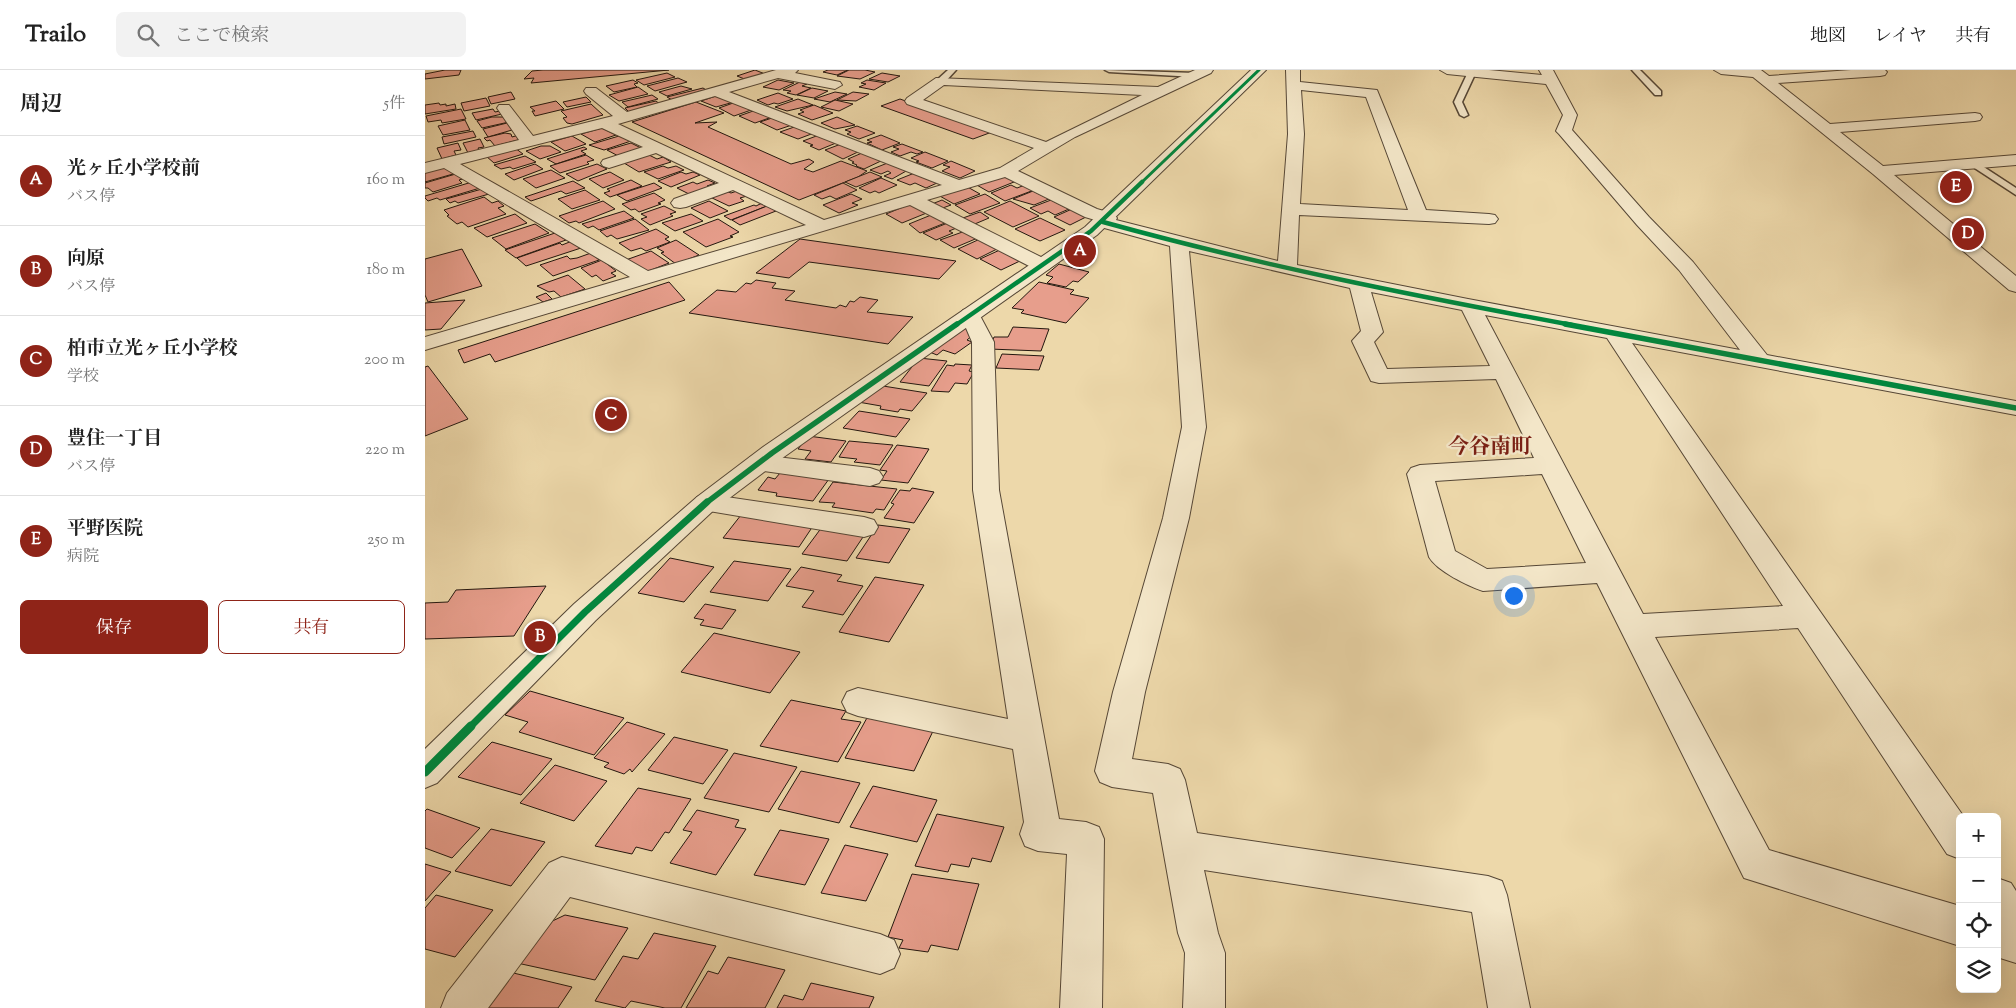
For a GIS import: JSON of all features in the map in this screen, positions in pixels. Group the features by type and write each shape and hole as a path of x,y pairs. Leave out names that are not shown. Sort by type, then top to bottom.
{"street":[{"path":"425,772 585,612 706,503 759,463 1105,220 1168,156 1259,70"},
{"path":"1447,70 1548,75 1570,115 1564,131 1643,221 1686,266 1760,361"},
{"path":"1721,70 1759,74 1880,72"},
{"path":"425,168 604,124 785,72 835,85"},
{"path":"425,344 1006,171 1046,147 1201,72"},
{"path":"1759,74 1879,171 2016,286"},
{"path":"1287,269 1293,209 1296,134 1293,77 1372,93 1419,215"},
{"path":"1046,147 912,101 941,81 1159,92"},
{"path":"697,82 958,185"},
{"path":"591,91 625,118"},
{"path":"504,108 529,142"},
{"path":"1826,129 1975,117"},
{"path":"604,124 821,225"},
{"path":"623,172 605,162 657,148"},
{"path":"1879,171 2016,160"},
{"path":"447,163 646,278"},
{"path":"1006,171 1105,220 1179,244 1287,269 1469,305 2016,408"},
{"path":"680,203 733,184"},
{"path":"911,199 1042,265"},
{"path":"1293,209 1489,219"},
{"path":"1179,244 1194,427 1176,518 1129,692 1112,771 1168,780 1198,933 1205,953 1204,1008"},
{"path":"1359,283 1372,332 1363,341 1379,376 1504,372"},
{"path":"1469,305 1757,865 1956,925"},
{"path":"970,314 983,342 986,490 1042,822 1038,834 1085,839 1081,1008"},
{"path":"1614,333 1956,836"},
{"path":"759,463 870,477"},
{"path":"1551,465 1420,474 1443,558 1483,580 1605,572"},
{"path":"706,503 864,527"},
{"path":"1634,626 1806,616"},
{"path":"858,702 1028,738"},
{"path":"1182,849 1488,895 1509,1008"},
{"path":"462,1008 562,876 880,954"},
{"path":"2001,903 2016,925"},
{"path":"2001,939 2016,943"}],"lane":[{"path":"941,81 952,70"},
{"path":"1109,70 1201,72"},
{"path":"1636,70 1659,93"},
{"path":"1464,115 1458,102 1472,72"},
{"path":"1973,163 2016,192"}],"building":[{"path":"445,70 461,70 459,75 425,79 425,74"},
{"path":"669,70 531,83 534,78 524,79 532,71"},
{"path":"755,70 765,74 747,80 737,76"},
{"path":"828,70 848,70 837,75 823,72"},
{"path":"849,70 875,72 860,79 837,76"},
{"path":"667,73 675,77 644,85 636,80"},
{"path":"882,73 900,76 888,82 869,79"},
{"path":"678,78 687,82 655,91 647,86"},
{"path":"633,80 638,83 634,84 637,87 614,92 606,86"},
{"path":"778,80 794,83 779,90 763,87"},
{"path":"867,80 886,83 874,90 859,87 866,84 861,83"},
{"path":"800,82 807,84 802,86 811,88 796,95 787,93 791,91 783,90"},
{"path":"681,86 692,89 667,96 659,92"},
{"path":"638,87 648,94 619,101 609,95"},
{"path":"703,88 708,91 674,101 667,97"},
{"path":"812,88 828,91 814,98 797,95"},
{"path":"511,92 515,99 491,104 488,97"},
{"path":"835,92 847,94 830,102 814,99"},
{"path":"853,92 869,94 856,101 837,100"},
{"path":"778,93 793,99 768,105 757,100"},
{"path":"652,95 658,99 628,107 622,102"},
{"path":"719,95 734,102 716,107 701,101"},
{"path":"586,97 591,102 567,107 563,102"},
{"path":"486,98 490,106 464,111 461,103"},
{"path":"798,99 813,105 787,111 775,107"},
{"path":"900,99 992,132 973,139 881,106"},
{"path":"835,100 853,104 839,111 821,107"},
{"path":"556,101 564,109 535,116 532,111 535,111 530,107"},
{"path":"656,101 661,105 630,113 625,108"},
{"path":"696,102 724,113 695,123 717,122 708,127 791,164 809,159 814,162 804,169 813,172 841,161 867,171 858,177 799,200 632,122"},
{"path":"736,102 754,109 734,116 719,108"},
{"path":"439,103 440,105 446,104 446,106 455,104 456,109 425,114 425,105"},
{"path":"591,104 603,115 572,124 567,123 563,118 567,117 561,111"},
{"path":"814,105 833,113 812,120 798,114 804,112 800,110"},
{"path":"461,109 466,119 442,123 441,120 428,122 426,116"},
{"path":"493,109 495,112 500,111 502,114 476,120 472,113"},
{"path":"756,110 772,117 755,123 739,116"},
{"path":"492,117 506,117 509,122 482,128 477,121"},
{"path":"775,117 792,125 777,130 760,122"},
{"path":"837,117 855,125 835,129 821,123"},
{"path":"465,120 470,130 443,135 438,126"},
{"path":"511,122 512,130 488,137 483,129"},
{"path":"797,126 814,133 798,139 780,132"},
{"path":"857,126 875,133 859,139 847,134 851,132 845,130"},
{"path":"602,128 616,135 595,142 581,134"},
{"path":"473,131 476,137 444,144 442,137"},
{"path":"505,133 511,134 512,137 519,135 522,139 495,146 490,140 487,141 484,138"},
{"path":"819,135 836,143 819,150 803,141"},
{"path":"881,135 900,143 882,150 867,143 872,142 867,140"},
{"path":"572,136 586,144 565,151 551,142"},
{"path":"619,136 631,141 604,150 589,145"},
{"path":"480,139 484,147 468,153 463,143"},
{"path":"458,143 461,150 454,151 456,155 442,159 437,148"},
{"path":"631,143 645,150 622,158 607,150"},
{"path":"841,144 860,151 843,159 825,150"},
{"path":"902,144 923,152 917,154 911,152 900,156 891,152 899,149 893,147"},
{"path":"541,146 550,146 561,152 540,159 526,151"},
{"path":"584,147 587,149 581,151 586,154 556,164 547,159"},
{"path":"515,148 523,154 494,163 486,156"},
{"path":"925,152 948,161 932,168 911,158"},
{"path":"862,153 883,160 864,169 856,166 852,163 854,162 848,159"},
{"path":"586,155 594,160 587,162 589,164 560,173 550,166"},
{"path":"649,155 657,159 663,157 671,162 639,172 624,163"},
{"path":"525,156 536,162 513,169 510,167 501,169 494,165"},
{"path":"951,161 975,171 960,178 942,171 950,167 943,165"},
{"path":"890,162 908,170 892,179 884,176 891,173 888,171 881,174 870,170"},
{"path":"535,164 543,169 514,180 505,174"},
{"path":"597,164 607,169 578,181 566,174"},
{"path":"446,165 453,174 425,182 425,171"},
{"path":"663,166 668,168 676,166 684,170 658,179 644,172"},
{"path":"551,170 565,178 536,188 523,179"},
{"path":"610,172 624,180 603,188 589,179"},
{"path":"681,172 686,174 693,172 700,175 671,187 658,181"},
{"path":"870,172 882,177 856,187 845,182"},
{"path":"917,172 926,179 937,183 926,188 915,183 910,185 897,180"},
{"path":"459,173 466,178 459,180 462,183 433,192 425,188 425,183"},
{"path":"1008,175 1019,180 989,192 975,184"},
{"path":"881,178 897,185 879,193 875,191 870,193 859,188"},
{"path":"631,180 642,186 610,197 604,193 610,191 607,189"},
{"path":"708,180 715,183 707,186 710,188 691,195 677,188 693,182 697,184"},
{"path":"573,181 585,188 566,194 561,191 531,201 525,197"},
{"path":"472,182 480,188 440,200 437,198 428,201 425,198 425,196"},
{"path":"654,183 662,188 627,201 617,195"},
{"path":"843,183 857,190 836,199 830,196 822,199 814,195"},
{"path":"964,185 980,194 954,204 938,195"},
{"path":"1011,185 1017,188 1025,185 1034,190 1005,201 991,193"},
{"path":"482,189 489,194 458,203 455,201 450,203 446,199"},
{"path":"585,190 600,200 572,209 558,199"},
{"path":"726,191 731,193 737,191 747,196 740,198 744,201 729,206 710,197"},
{"path":"1033,191 1049,199 1034,205 1013,199"},
{"path":"654,193 665,200 658,203 661,204 639,212 635,209 631,210 622,204"},
{"path":"851,194 862,199 852,203 858,205 839,213 823,205"},
{"path":"985,194 1000,203 970,214 955,205"},
{"path":"484,197 492,203 498,201 504,206 498,208 506,214 468,227 462,222 457,224 447,216 449,215 444,210"},
{"path":"942,200 951,205 940,209 932,204"},
{"path":"1051,200 1069,209 1055,215 1048,211 1041,214 1030,208"},
{"path":"603,201 615,209 579,223 576,221 569,223 559,216"},
{"path":"709,201 728,211 710,218 691,208"},
{"path":"1010,201 1039,216 1013,227 984,212"},
{"path":"762,203 767,206 731,220 724,216 754,205 756,206"},
{"path":"913,203 929,212 902,223 886,214"},
{"path":"664,206 676,212 670,214 673,216 650,225 641,219 647,217 641,214"},
{"path":"767,206 776,211 740,225 732,220"},
{"path":"1072,209 1088,216 1070,225 1054,217"},
{"path":"624,211 634,218 599,230 593,226 588,228 582,224"},
{"path":"980,212 989,218 970,226 960,219"},
{"path":"936,213 950,221 920,233 909,224"},
{"path":"515,214 527,223 487,237 474,228"},
{"path":"691,214 703,221 675,231 662,223"},
{"path":"1040,218 1065,230 1040,241 1015,229"},
{"path":"635,219 649,230 617,239 611,235 607,237 600,231"},
{"path":"718,219 739,232 730,236 733,237 706,247 683,232"},
{"path":"950,222 959,227 949,231 953,233 936,240 923,233"},
{"path":"535,224 549,233 506,249 492,238"},
{"path":"656,229 669,237 665,239 670,242 646,251 641,248 631,251 619,243"},
{"path":"968,230 980,237 954,248 940,240"},
{"path":"555,233 566,240 516,258 505,250"},
{"path":"800,239 956,261 939,279 809,262 789,278 756,273"},
{"path":"980,239 999,248 977,259 958,249"},
{"path":"676,240 699,255 676,264 657,248"},
{"path":"572,241 581,248 526,266 517,258 560,243 562,245"},
{"path":"462,249 482,286 428,302 425,295 425,259"},
{"path":"1002,249 1022,260 1001,270 980,259"},
{"path":"651,251 669,263 646,272 623,261"},
{"path":"591,253 599,260 553,276 540,265 567,256 570,259"},
{"path":"602,260 616,271 611,273 616,276 603,281 596,275 592,277 581,268"},
{"path":"1059,264 1089,272 1078,282 1073,281 1066,287 1047,283 1053,277 1046,275"},
{"path":"568,275 585,289 561,297 554,291 549,292 537,286"},
{"path":"756,280 776,283 772,288 795,291 785,300 836,308 840,305 846,307 850,301 854,302 860,297 878,300 867,312 913,317 888,344 689,313 717,290 736,292 746,283 751,284"},
{"path":"669,282 685,300 495,362 490,354 464,363 458,350"},
{"path":"1039,282 1074,290 1070,294 1089,298 1066,323 1021,313 1024,310 1012,308"},
{"path":"546,293 552,299 543,302 536,297"},
{"path":"465,300 441,329 425,330 425,303"},
{"path":"967,322 972,328 967,332 973,335 967,340 972,342 955,354 943,350 937,355 927,351"},
{"path":"1013,327 1049,329 1041,351 989,349 994,337 1008,337"},
{"path":"1002,354 1044,356 1039,370 996,368"},
{"path":"919,358 947,361 929,386 900,382"},
{"path":"955,364 972,365 969,371 974,372 967,384 955,383 949,392 931,391 947,365 954,366"},
{"path":"428,366 468,419 425,436 425,367"},
{"path":"883,386 927,393 912,411 900,409 898,412 880,409 881,406 858,402 870,388 879,390"},
{"path":"859,411 910,419 896,437 843,428"},
{"path":"808,436 846,441 831,462 805,459 811,451 798,449"},
{"path":"849,441 893,445 880,465 854,462 857,459 839,457"},
{"path":"897,445 929,449 908,483 881,480 887,471 880,470"},
{"path":"780,473 829,479 813,501 776,496 777,493 758,490 768,477 775,479"},
{"path":"833,482 897,489 884,510 876,509 873,513 832,507 835,503 819,502"},
{"path":"912,488 934,492 914,523 884,518 894,504 891,503 900,490 910,491"},
{"path":"741,515 815,523 799,547 723,538"},
{"path":"878,525 910,529 889,563 856,558"},
{"path":"822,527 865,534 847,561 802,554"},
{"path":"670,558 714,567 684,602 638,593"},
{"path":"734,561 791,569 768,601 710,592"},
{"path":"801,567 842,575 837,581 863,586 843,615 802,607 814,591 786,586"},
{"path":"875,577 924,585 889,642 839,632"},
{"path":"546,586 514,636 425,639 425,603 448,602 456,590"},
{"path":"705,604 736,610 722,629 700,625 704,620 694,618"},
{"path":"714,633 800,652 770,693 681,672"},
{"path":"530,691 624,718 594,755 519,732 528,722 505,715"},
{"path":"791,700 846,711 841,719 861,722 838,762 760,746"},
{"path":"868,716 934,729 914,771 845,758"},
{"path":"627,722 665,734 632,772 630,769 624,774 604,767 609,763 594,758"},
{"path":"674,737 728,750 703,784 648,770"},
{"path":"492,742 552,759 521,795 458,777"},
{"path":"734,753 797,767 769,812 704,798"},
{"path":"555,765 607,781 574,821 520,803"},
{"path":"801,771 860,783 839,823 778,809"},
{"path":"873,786 937,800 917,842 850,827"},
{"path":"638,788 691,799 669,833 665,832 652,851 636,847 632,854 595,846"},
{"path":"427,809 480,828 452,858 425,848 425,811"},
{"path":"697,810 739,820 735,827 746,829 716,875 670,863 692,832 683,830"},
{"path":"937,814 1004,827 991,862 972,858 969,867 951,864 948,872 915,866"},
{"path":"491,829 545,842 511,886 455,871"},
{"path":"780,830 829,839 805,885 754,875"},
{"path":"845,845 888,854 866,901 821,893"},
{"path":"425,864 451,872 425,901"},
{"path":"912,874 979,884 958,950 931,945 928,952 899,948 903,940 888,937"},
{"path":"436,895 493,910 455,957 425,949 425,908"},
{"path":"565,915 628,928 595,980 517,963 542,926"},
{"path":"654,933 716,946 681,1008 665,1008 631,1001 625,1008 595,1001 623,956 638,959"},
{"path":"728,957 785,970 765,1008 686,1008 708,971 718,974"},
{"path":"505,971 572,987 558,1008 478,1008"},
{"path":"811,983 874,997 869,1008 777,1008 784,995 803,1000"}],"cycle path":[{"path":"425,772 585,612 706,503 772,453 1091,231 1259,70"},
{"path":"1103,222 1207,250 1365,285 2016,408"}],"place":[{"name":"平野医院","path":"1956,187"},
{"name":"豊住一丁目","path":"1968,234"},
{"name":"光ヶ丘小学校前","path":"1080,251"},
{"name":"柏市立光ヶ丘小学校","path":"611,415"},
{"name":"向原","path":"540,637"}],"district":[{"name":"今谷南町","path":"1490,448"}]}
